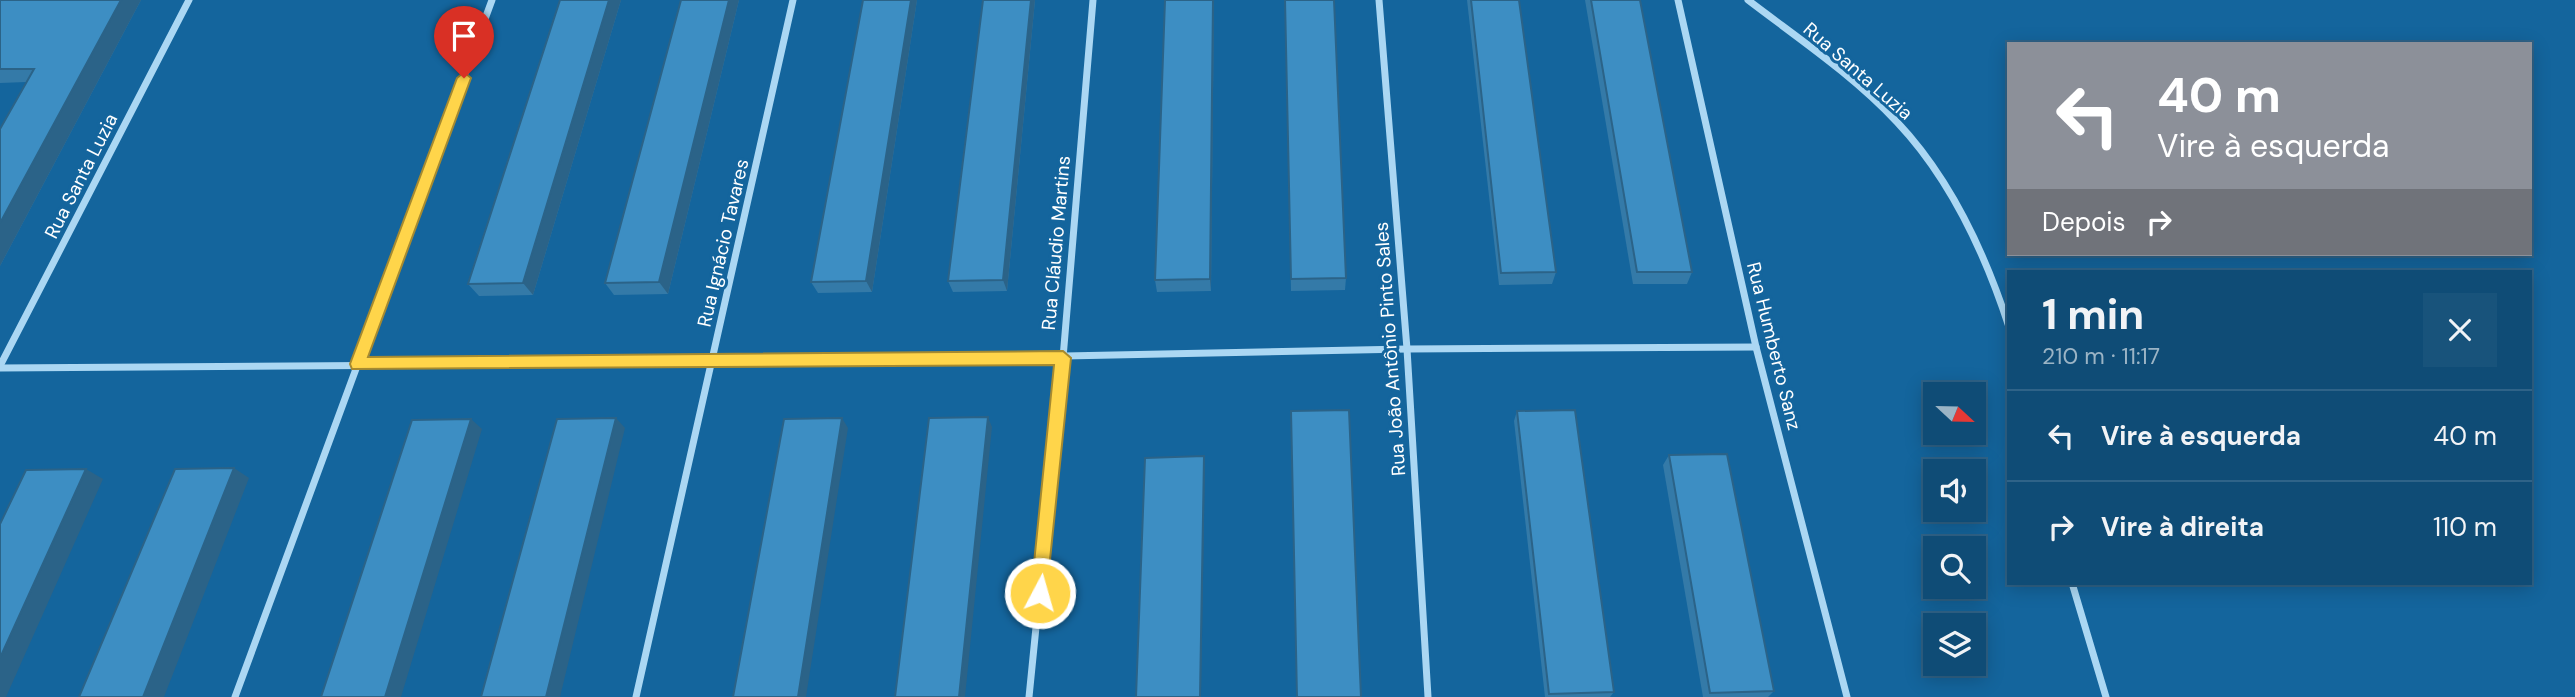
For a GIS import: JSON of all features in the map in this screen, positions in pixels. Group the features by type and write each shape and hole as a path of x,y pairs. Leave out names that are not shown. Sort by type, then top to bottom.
{"street":[{"name":"Rua Santa Luzia","path":"0,367 189,0"},
{"path":"234,697 492,0"},
{"name":"Rua Ignácio Tavares","path":"636,697 793,0"},
{"name":"Rua Cláudio Martins","path":"1029,697 1063,358 1093,0"},
{"name":"Rua João Antônio Pinto Sales","path":"1379,0 1406,349 1428,697"},
{"name":"Rua Humberto Sanz","path":"1678,0 1756,347 1847,697"},
{"name":"Rua Santa Luzia","path":"1748,0 1836,67 1898,123 1946,186 1999,293 2007,320"},
{"path":"0,367 713,363 1406,349 1756,347"},
{"path":"2073,585 2106,697"}],"building":[{"path":"0,0 121,0 0,223 0,129 34,69 0,69"},
{"path":"560,0 609,0 523,283 468,284"},
{"path":"681,0 729,0 659,282 605,283"},
{"path":"863,0 911,0 866,281 811,282"},
{"path":"983,0 1031,0 1003,280 948,281"},
{"path":"1165,0 1213,0 1210,279 1155,280"},
{"path":"1285,0 1334,0 1346,278 1291,279"},
{"path":"1471,0 1519,0 1556,272 1501,273"},
{"path":"1591,0 1640,0 1692,272 1637,272"},
{"path":"1349,410 1361,697 1297,697 1291,411"},
{"path":"1575,410 1614,692 1549,694 1517,411"},
{"path":"988,417 959,697 895,697 929,418"},
{"path":"616,418 546,697 481,697 557,419"},
{"path":"842,418 798,697 733,697 784,419"},
{"path":"471,419 385,697 321,697 412,420"},
{"path":"1727,454 1774,691 1710,693 1669,455"},
{"path":"1204,456 1200,697 1136,697 1145,458"},
{"path":"234,468 143,697 79,697 175,469"},
{"path":"86,469 0,658 0,524 26,470"}],"route":[{"path":"464,78 358,364 1063,358 1040,593"}]}
